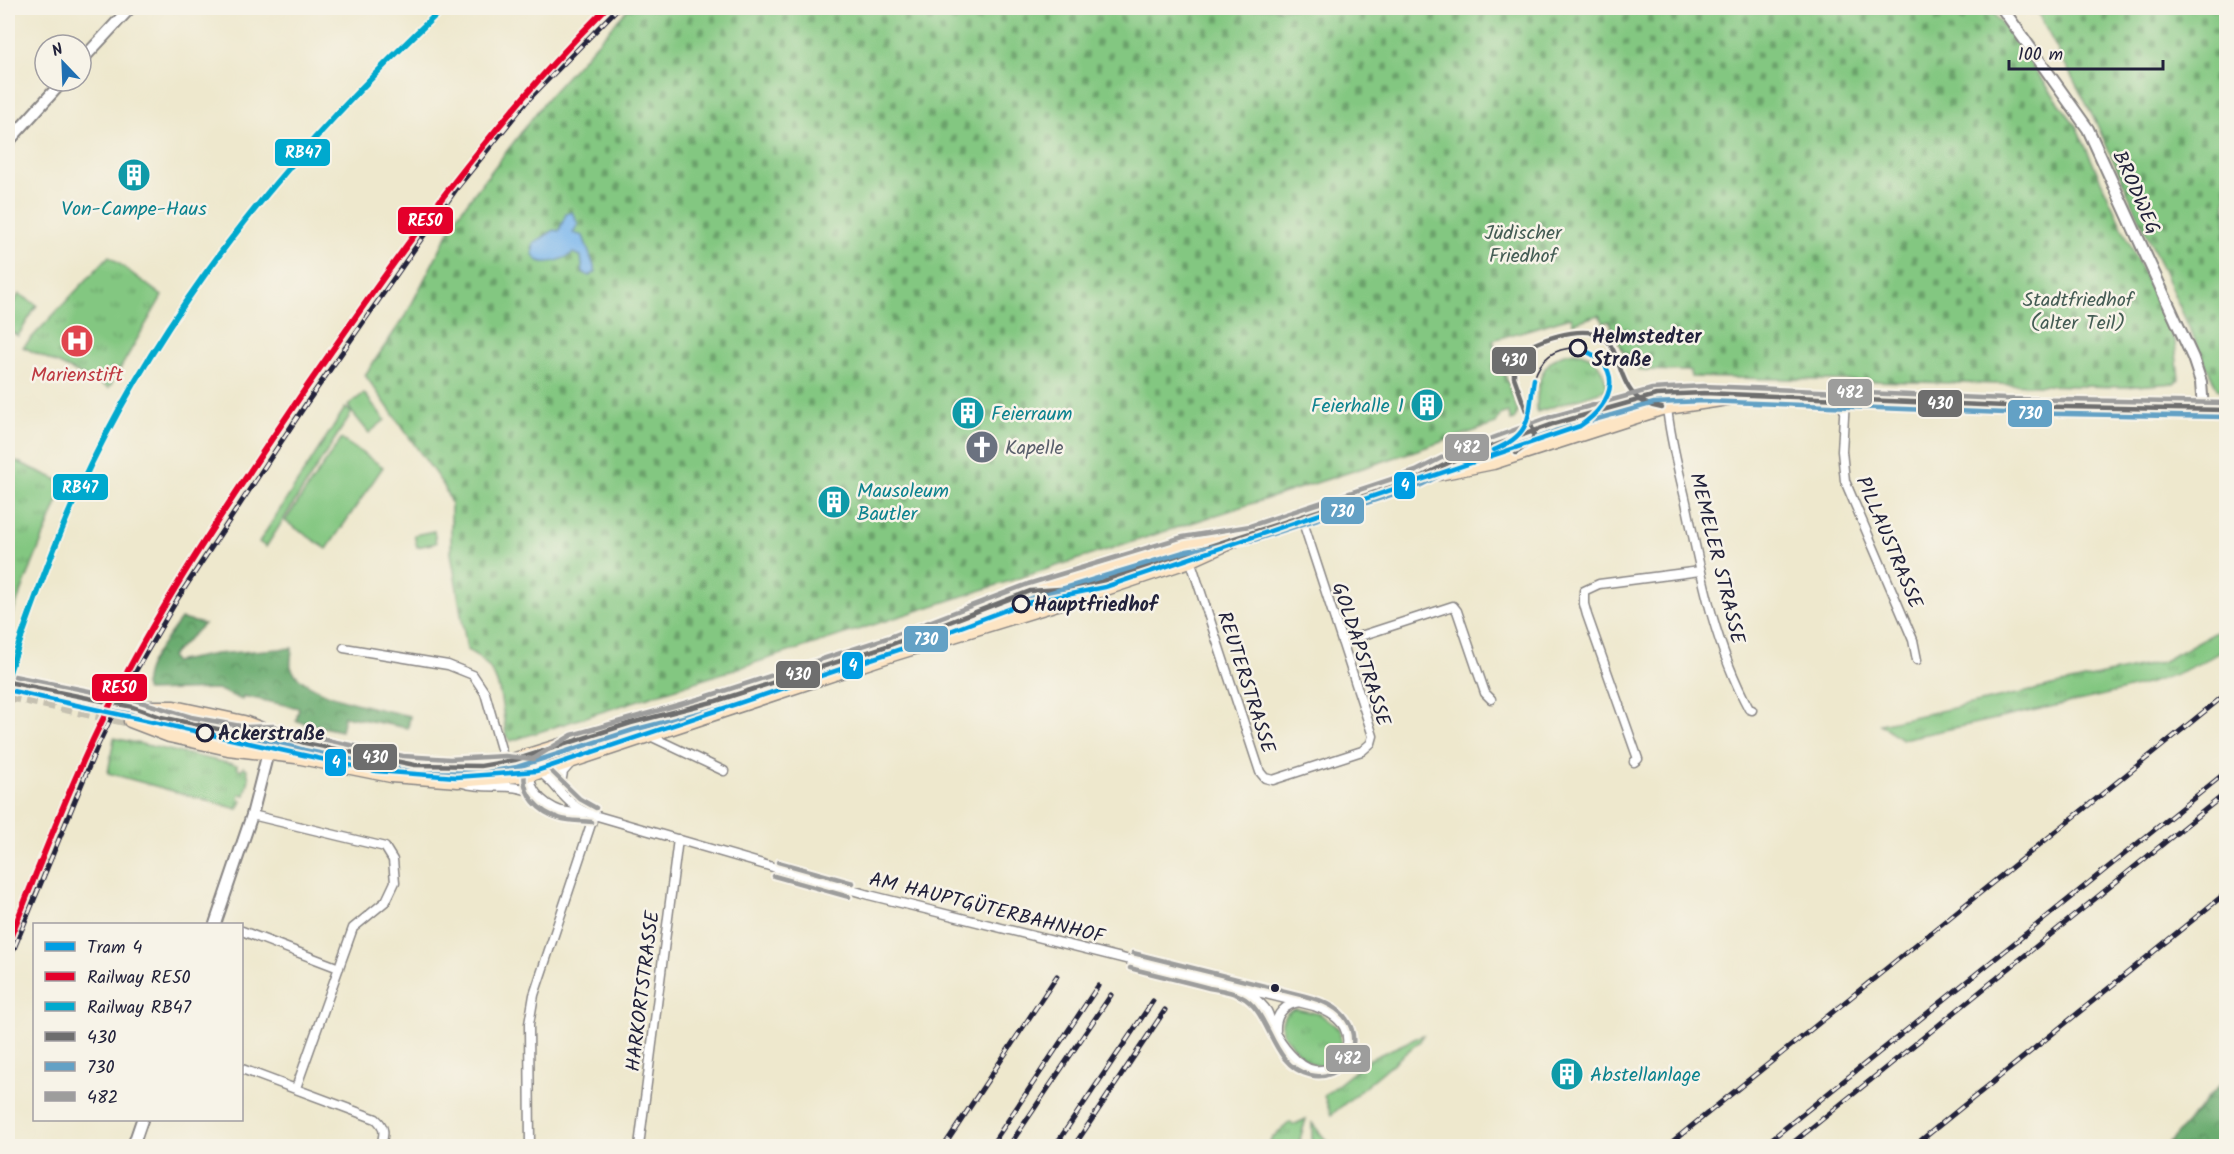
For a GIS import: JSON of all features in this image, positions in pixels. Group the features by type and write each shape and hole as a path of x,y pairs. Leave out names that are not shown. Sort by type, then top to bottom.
{"main road":[{"path":"1419,478 1445,464 1553,424 1635,400 1667,394 1715,393 2146,410 2226,410"},
{"path":"1635,400 1644,406 1664,408 1682,398 1715,393"},
{"path":"130,721 169,736 268,755 296,757 391,776 463,781 536,772 571,763 906,651 1190,561 1252,533 1419,478 1493,463 1664,408 1748,396"},
{"path":"132,707 174,707 244,722 273,734 305,743 415,765 466,767 505,763 716,701 890,645 1030,591 1185,544 1252,533"},
{"path":"1066,581 1072,600"}],"street":[{"path":"93,48 130,8"},
{"name":"BRODWEG","path":"2002,8 2070,100 2096,144 2193,358 2201,382 2202,409"},
{"path":"8,142 52,93"},
{"name":"PILLAUSTRASSE","path":"1845,399 1842,451 1845,481 1913,640 1917,660"},
{"name":"MEMELER STRASSE","path":"1664,408 1700,571 1724,656 1740,693 1749,709 1752,710"},
{"name":"GOLDAPSTRASSE","path":"1300,516 1373,736 1371,743 1362,751 1315,766"},
{"name":"REUTERSTRASSE","path":"1185,544 1260,772 1265,778 1273,780 1315,766"},
{"path":"1634,762 1638,759 1585,610 1584,591 1599,584 1700,571"},
{"path":"1342,642 1453,606 1457,611 1485,693 1491,699"},
{"path":"344,648 448,664 473,675 485,693 505,763 501,770 463,781"},
{"path":"218,923 252,816 273,734"},
{"path":"650,736 724,771"},
{"path":"538,796 531,785 536,772 575,742"},
{"path":"505,763 536,772"},
{"path":"561,793 561,775 571,763"},
{"name":"AM HAUPTGÜTERBAHNHOF","path":"536,772 561,793 569,803 590,814"},
{"path":"463,781 476,786 518,787 538,796"},
{"name":"AM HAUPTGÜTERBAHNHOF","path":"538,796 560,811 590,814 869,895 1303,1003 1324,1010 1342,1024 1347,1039 1343,1057 1329,1068 1313,1070 1299,1062 1278,1036 1265,1009 1244,989"},
{"path":"530,1146 530,1024 534,995 590,814"},
{"path":"252,816 385,847 393,860 395,882 386,901 353,927 296,1088"},
{"name":"HARKORTSTRASSE","path":"639,1146 678,839"},
{"path":"243,931 339,968"},
{"path":"1278,1036 1276,1024 1282,1010 1294,1003 1303,1003"},
{"path":"243,1069 376,1119 382,1125 385,1133 381,1146"},
{"path":"133,1146 141,1121"}],"green space":[{"name":"Hauptfriedhof","path":"629,8 1990,8 2076,126 2175,343 2179,379 2175,383 2123,387 1691,377 1690,371 1639,370 1639,366 1629,365 1609,321 1604,323 1599,315 1573,323 1571,317 1493,340 1518,412 1514,420 1511,421 1508,412 1500,415 1496,424 1372,465 511,741 506,736 501,698 494,676 479,657 467,650 451,553 451,504 444,486 365,375 407,313 457,216 549,96"},
{"path":"2035,8 2226,8 2226,392 2217,389 2094,118"},
{"path":"109,256 162,296 109,388 23,347"},
{"path":"19,294 37,305 18,336 8,330 8,312"},
{"path":"1574,352 1582,353 1597,363 1608,389 1537,412 1538,391 1543,373 1554,359"},
{"path":"364,393 385,420 369,433 348,406"},
{"path":"345,408 352,412 266,547 259,542"},
{"path":"341,439 383,467 327,549 285,521"},
{"path":"9,458 65,483 8,625 8,461"},
{"path":"434,531 436,543 417,547 414,535"},
{"path":"181,619 204,624 171,656 174,662 215,654 292,648 291,667 298,677 310,686 344,700 410,716 408,728 344,716 341,731 296,721 299,708 243,696 242,700 217,689 147,691 146,674 150,664"},
{"path":"2226,626 2226,648 2184,670 2139,686 1902,739 1880,724 2162,662"},
{"path":"114,738 237,765 237,768 241,770 243,767 247,769 249,779 245,795 240,794 239,799 242,801 238,809 108,773"},
{"path":"1296,1009 1320,1014 1339,1029 1342,1047 1335,1059 1327,1065 1319,1066 1310,1062 1294,1048 1282,1032 1284,1017"},
{"path":"1423,1035 1420,1041 1331,1115 1324,1096 1370,1059"},
{"path":"2226,1078 2226,1146 2166,1146"},
{"path":"1306,1119 1298,1146 1268,1146 1272,1138 1290,1122 1293,1125"},
{"path":"1312,1123 1330,1145 1331,1146 1312,1146"}],"water":[{"path":"572,212 578,224 573,233 583,236 596,272 589,276 583,272 581,256 573,253 560,260 546,262 535,258 533,252 534,243 554,230 559,231 566,214"}],"tunnel":[{"path":"8,682 133,707"},
{"path":"8,695 130,721"}],"tram line":[{"path":"1534,379 1537,371 1550,355 1563,349 1578,348"},
{"name":"4","path":"8,690 376,771 456,777 536,771 913,645 1022,604 1105,587 1580,426 1601,406 1608,395 1610,384 1609,373 1603,364 1593,355 1578,348"},
{"name":"4","path":"1494,450 1507,444 1522,430 1529,414 1534,379"}],"railway":[{"path":"8,963 97,747 124,691 178,598 306,404 457,188 527,101 618,8"},
{"path":"1667,1146 2226,694"},
{"path":"1763,1146 2226,772"},
{"path":"1789,1146 2226,793"},
{"path":"1914,1146 2226,893"},
{"path":"944,1146 1057,976"},
{"path":"991,1146 1098,986"},
{"path":"1009,1146 1111,995"},
{"path":"1055,1146 1153,1001"},
{"path":"1074,1146 1165,1010"}],"rail line":[{"name":"RB47","path":"8,675 46,568 79,490 125,399 162,337 203,277 292,164 340,111 443,8"},
{"name":"RE50","path":"8,943 93,739 129,669 200,548 304,391 446,192 523,98 606,8"}],"transit line":[{"name":"430","path":"1516,453 1532,442 1534,433 1514,377 1514,360 1528,348 1557,336 1584,332 1601,336 1611,346 1630,389 1642,401 1662,408"},
{"name":"482","path":"9,675 134,700 191,717 246,727 274,726 293,733 403,756 450,759 505,756 533,759 572,735 702,698 887,638 1028,584 1183,537 1250,526 1416,471 1449,454 1550,417 1652,389 1704,386 2005,399 2226,403"},
{"name":"430","path":"8,682 133,707 161,717 241,734 273,733 305,743 415,765 481,766 515,760 631,723 716,701 890,645 1030,591 1075,588 1103,581 1419,478 1452,461 1553,424 1656,395 1704,393 2005,406 2226,410"},
{"name":"730","path":"8,690 131,714 159,724 239,741 272,741 304,750 414,772 482,773 517,767 633,730 718,708 892,652 1032,598 1187,551 1254,540 1421,485 1455,468 1555,431 1654,403 1704,401 2005,413 2226,417"},
{"name":"482","path":"547,767 580,799 596,808"},
{"name":"482","path":"525,773 529,795 533,802 545,812 563,819 592,822"},
{"name":"482","path":"778,862 853,883"},
{"name":"482","path":"774,876 849,897"},
{"name":"482","path":"1130,968 1240,996 1251,1003 1259,1013 1286,1061 1310,1075 1322,1076 1341,1068 1352,1051 1352,1030 1347,1020 1334,1007 1323,1002 1133,953"}],"place":[{"name":"Von-Campe-Haus","path":"134,175"},
{"name":"Marienstift","path":"77,341"},
{"name":"Helmstedter Straße","path":"1578,348"},
{"name":"Feierhalle 1","path":"1427,405"},
{"name":"Feierraum","path":"968,413"},
{"name":"Kapelle","path":"982,447"},
{"name":"Mausoleum Bautler","path":"834,502"},
{"name":"Hauptfriedhof","path":"1021,604"},
{"name":"Ackerstraße","path":"205,733"},
{"name":"Abstellanlage","path":"1567,1074"}],"park label":[{"name":"Jüdischer Friedhof","path":"1523,244"},
{"name":"Stadtfriedhof (alter Teil)","path":"2078,310"}]}
